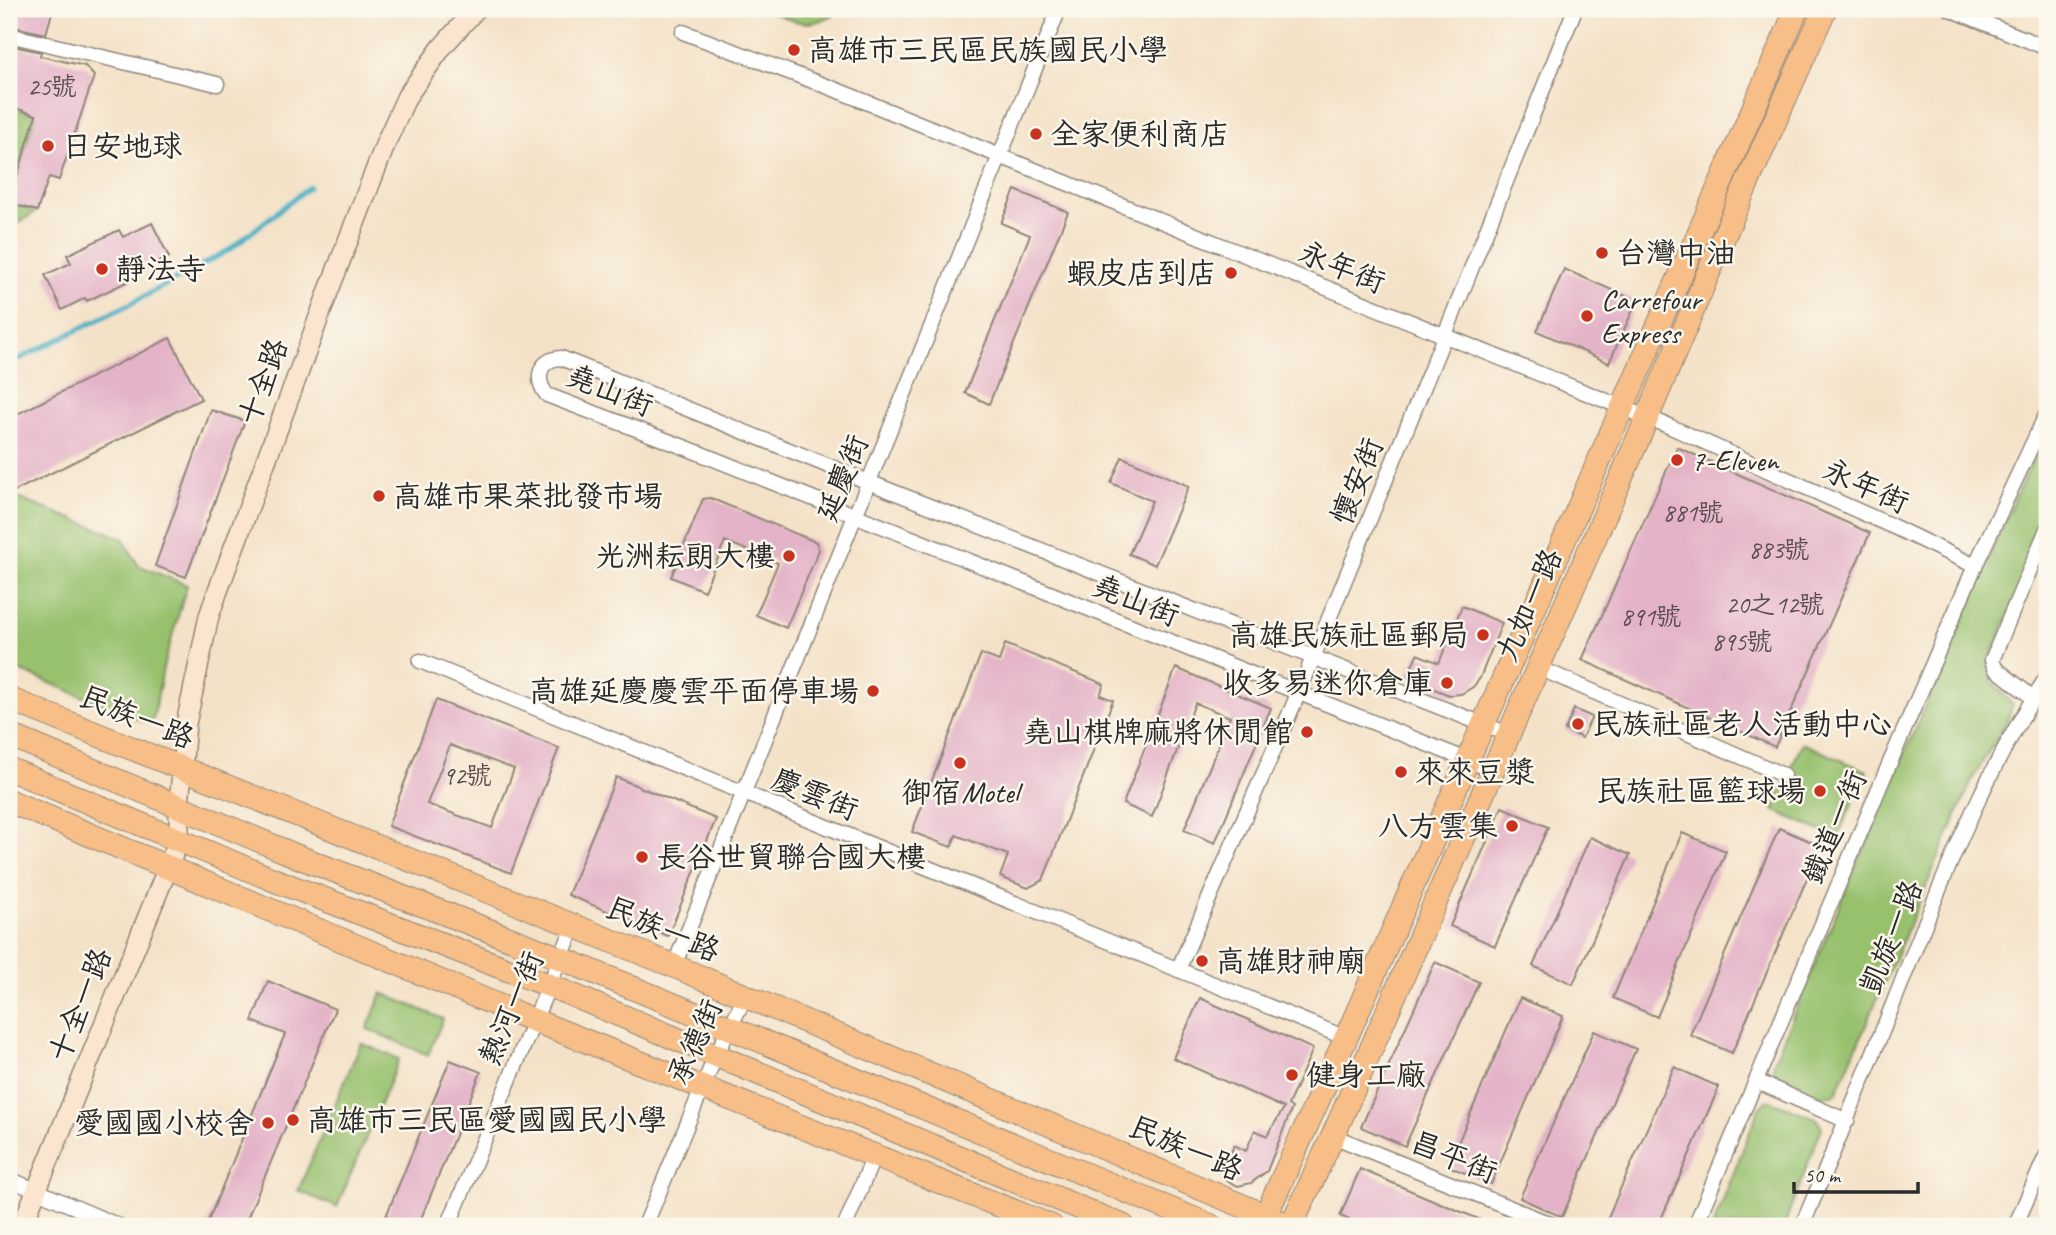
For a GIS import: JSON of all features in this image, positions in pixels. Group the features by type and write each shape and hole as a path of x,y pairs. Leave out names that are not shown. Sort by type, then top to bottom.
{"main road":[{"name":"九如一路","path":"1263,1221 1469,760 1797,9"},
{"name":"九如一路","path":"1291,1226 1333,1136 1825,9"},
{"name":"民族一路","path":"9,699 674,966 1263,1221 1291,1226"},
{"name":"民族一路","path":"9,735 179,804 309,861 560,958 1211,1226"},
{"path":"9,769 281,883 548,985 1123,1226"},
{"path":"9,801 533,1020 1045,1225"}],"street":[{"name":"十全路","path":"179,804 186,724 209,616 335,273 407,96 442,47 476,9"},
{"name":"延慶街","path":"674,966 1059,9"},
{"name":"懷安街","path":"1178,970 1299,692 1575,9"},
{"path":"1950,9 2047,48"},
{"name":"永年街","path":"683,32 1000,156 1622,408 1892,526 1975,566"},
{"path":"9,36 217,85"},
{"name":"堯山街","path":"1492,770 547,395 538,381 540,370 546,362 561,358 1507,734"},
{"name":"鐵道一街","path":"1695,1226 1874,799 1975,566 2047,413"},
{"path":"2033,698 1995,668 1992,660 2047,529"},
{"name":"慶雲街","path":"420,661 1346,1038"},
{"path":"1537,667 1783,775"},
{"name":"凱旋一路","path":"1802,1226 1847,1121 1946,871 1998,757 2047,677"},
{"name":"十全一路","path":"22,1226 179,840 179,804"},
{"name":"熱河一街","path":"448,1226 574,926"},
{"name":"承德街","path":"645,1226 716,1055 745,997"},
{"path":"1756,1082 1847,1121"},
{"name":"昌平街","path":"1333,1136 1555,1226"},
{"path":"2015,1226 2047,1154"},
{"path":"845,1226 874,1156"},
{"path":"9,1179 119,1226"}],"green space":[{"path":"764,9 842,9 812,23 795,21"},
{"path":"9,106 36,115 9,202"},
{"path":"9,203 37,211 9,229"},
{"path":"2047,431 2047,525 1989,661 1992,681 2012,704 2009,717 1972,780 1836,1094 1823,1096 1779,1080 1773,1070 1774,1061 2018,491"},
{"path":"9,495 123,538 138,565 187,585 163,668 153,719 147,722 138,719 9,666"},
{"name":"民族社區籃球場","path":"1802,743 1867,771 1837,838 1773,810"},
{"path":"382,993 443,1019 428,1055 367,1029"},
{"path":"361,1043 399,1059 337,1207 298,1191"},
{"path":"1768,1100 1816,1118 1822,1127 1784,1226 1713,1226 1759,1108"}],"building":[{"path":"9,9 53,9 46,34 9,26"},
{"name":"日安地球","path":"9,45 41,52 40,56 85,66 94,76 59,180 49,177 37,211 9,203 36,115 9,106"},
{"path":"1015,190 1068,212 989,404 965,393 1030,235 1001,223"},
{"name":"靜法寺","path":"152,223 169,257 130,276 133,279 62,310 45,275 71,263 67,255 119,230 123,237"},
{"name":"Carrefour Express","path":"1564,269 1637,301 1609,363 1537,331"},
{"path":"170,338 201,399 13,492 9,484 9,418"},
{"path":"211,410 245,421 186,577 155,566"},
{"path":"1677,447 1870,533 1775,747 1582,660"},
{"path":"1122,457 1189,486 1155,565 1129,554 1152,501 1111,483"},
{"name":"光洲耘朗大樓","path":"710,498 816,542 819,550 786,628 756,615 778,563 725,541 704,591 671,577 703,499"},
{"path":"1462,606 1502,623 1480,678 1473,687 1461,694 1449,695 1407,678 1417,654 1439,663"},
{"name":"御宿Motel","path":"1005,644 1104,684 1100,695 1113,700 1043,880 1028,888 1000,877 1008,855 956,835 951,847 912,832 981,654 999,661"},
{"path":"1176,668 1271,708 1215,843 1184,830 1230,717 1195,703 1152,817 1123,804"},
{"path":"436,700 559,748 511,873 388,826","holes":["450,745 514,769 492,828 427,804"]},
{"name":"民族社區老人活動中心","path":"1574,709 1592,717 1582,738 1565,730"},
{"name":"長谷世貿聯合國大樓","path":"616,777 716,819 668,936 568,895"},
{"path":"1502,807 1548,827 1495,946 1450,926"},
{"path":"1779,828 1821,846 1732,1053 1690,1035"},
{"path":"1682,833 1726,851 1657,1017 1613,998"},
{"path":"1590,837 1630,855 1573,984 1533,966"},
{"path":"1435,962 1479,982 1405,1146 1361,1127"},
{"name":"愛國國小校舍","path":"268,981 335,1009 244,1226 206,1226 285,1034 252,1021"},
{"path":"1200,998 1313,1049 1288,1105 1292,1108 1267,1171 1251,1183 1238,1186 1222,1178 1234,1145 1246,1151 1255,1130 1267,1136 1284,1108 1173,1058"},
{"path":"1520,998 1563,1016 1491,1184 1448,1166"},
{"path":"1594,1031 1636,1049 1562,1217 1520,1198"},
{"path":"450,1060 481,1072 418,1226 382,1226"},
{"path":"1674,1067 1719,1087 1658,1226 1604,1226"},
{"path":"1360,1169 1495,1226 1364,1226 1340,1216"}],"waterway":[{"path":"9,364 134,302 229,250 309,187"}],"place":[{"name":"高雄市三民區民族國民小學","path":"794,50"},
{"name":"全家便利商店","path":"1036,134"},
{"name":"日安地球","path":"48,146"},
{"name":"台灣中油","path":"1602,253"},
{"name":"靜法寺","path":"102,269"},
{"name":"蝦皮店到店","path":"1231,273"},
{"name":"Carrefour Express","path":"1587,316"},
{"name":"7-Eleven","path":"1677,460"},
{"name":"高雄市果菜批發市場","path":"379,496"},
{"name":"光洲耘朗大樓","path":"789,556"},
{"name":"高雄民族社區郵局","path":"1483,635"},
{"name":"收多易迷你倉庫","path":"1447,683"},
{"name":"高雄延慶慶雲平面停車場","path":"873,691"},
{"name":"民族社區老人活動中心","path":"1578,724"},
{"name":"堯山棋牌麻將休閒館","path":"1307,732"},
{"name":"御宿Motel","path":"960,763"},
{"name":"來來豆漿","path":"1401,772"},
{"name":"民族社區籃球場","path":"1820,791"},
{"name":"八方雲集","path":"1512,826"},
{"name":"長谷世貿聯合國大樓","path":"642,857"},
{"name":"高雄財神廟","path":"1202,961"},
{"name":"健身工廠","path":"1292,1075"},
{"name":"高雄市三民區愛國國民小學","path":"293,1120"},
{"name":"愛國國小校舍","path":"268,1123"}]}
